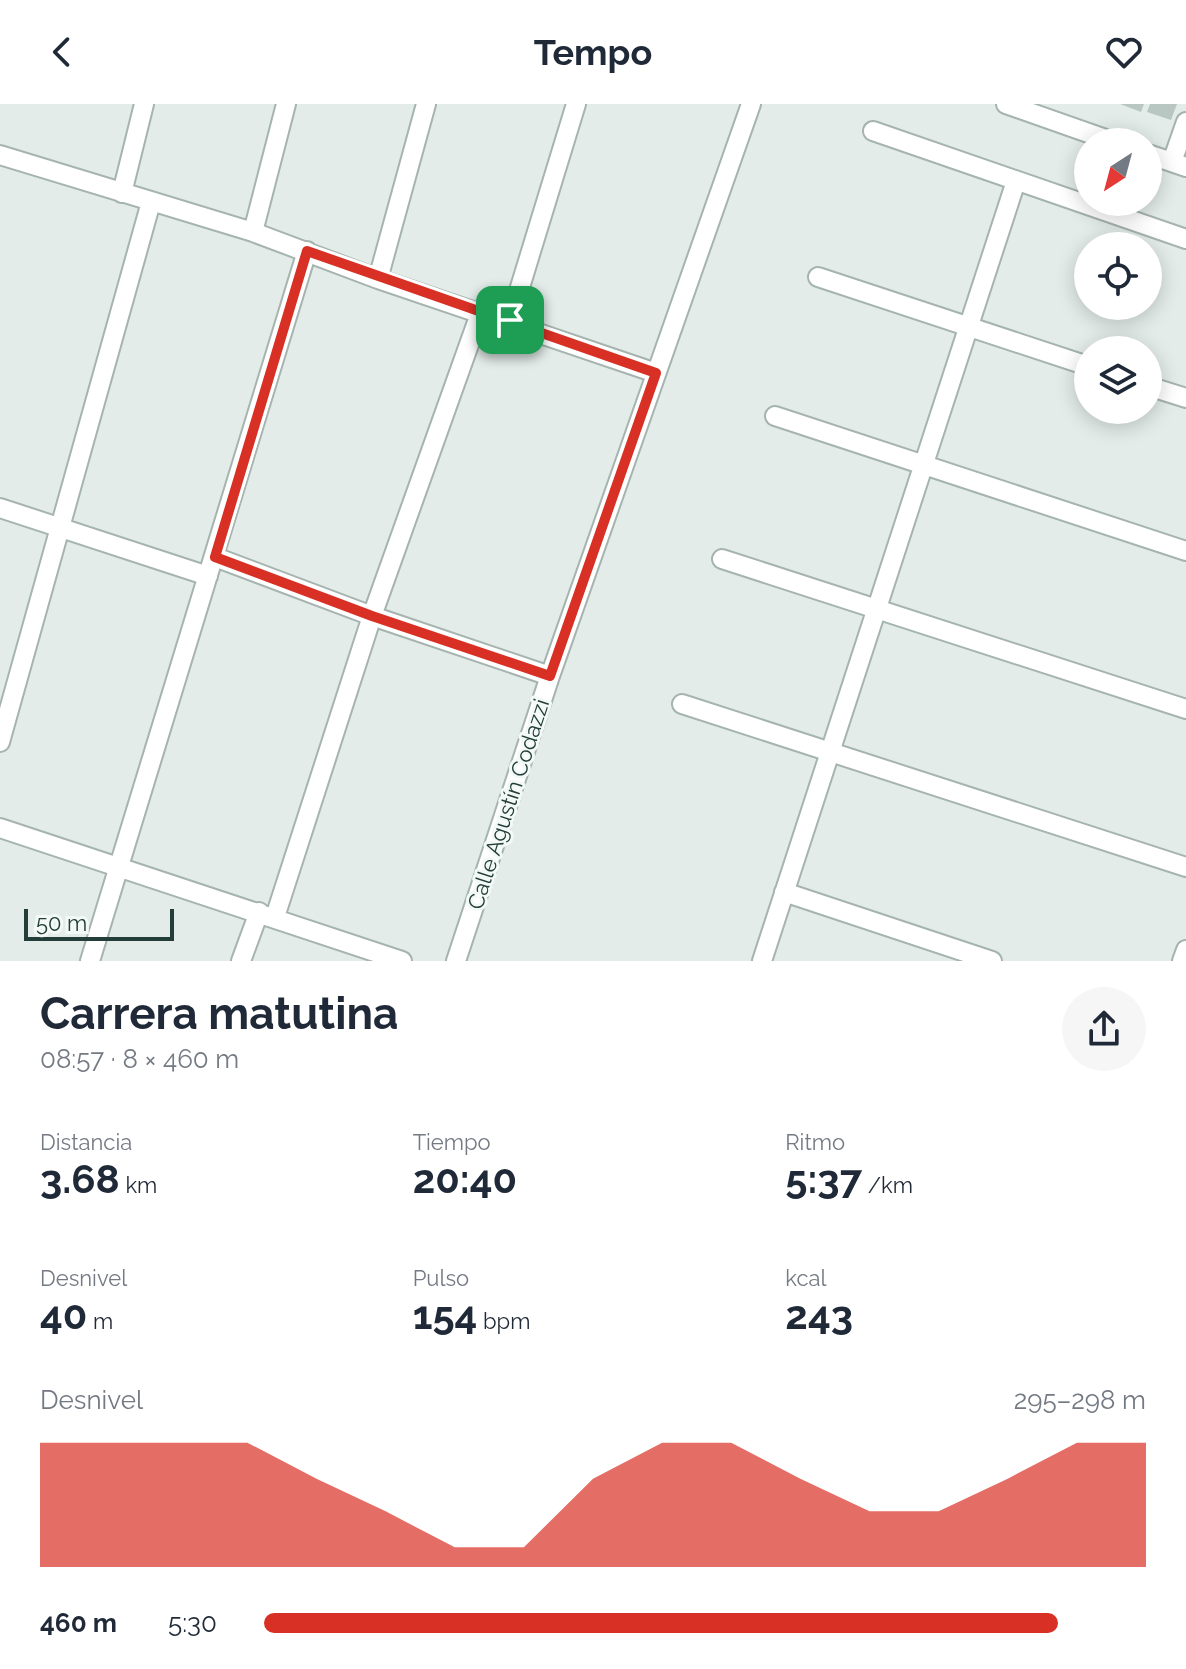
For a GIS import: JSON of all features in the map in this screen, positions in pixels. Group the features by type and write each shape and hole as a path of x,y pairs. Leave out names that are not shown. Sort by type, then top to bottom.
{"street":[{"path":"122,193 144,104"},
{"path":"253,232 286,104"},
{"path":"378,279 426,104"},
{"path":"510,320 576,104"},
{"name":"Calle Agustín Codazzi","path":"456,961 550,676 751,104"},
{"path":"1006,104 1074,128"},
{"path":"1179,165 1186,122"},
{"path":"873,131 1186,239"},
{"path":"1,158 253,232 378,279 510,320 656,373"},
{"path":"762,961 1016,181"},
{"path":"0,742 151,202"},
{"path":"90,961 307,251"},
{"path":"818,277 1074,361"},
{"path":"241,961 267,915 481,311"},
{"path":"1162,390 1186,398"},
{"path":"775,416 1186,551"},
{"path":"0,508 208,576"},
{"path":"215,557 372,616 550,676"},
{"path":"722,559 1186,709"},
{"path":"682,704 1186,867"},
{"path":"0,828 394,960"},
{"path":"784,892 992,961"},
{"path":"1182,961 1186,950"}],"building":[{"path":"1120,104 1144,104 1141,112"},
{"path":"1150,104 1177,104 1171,120 1147,112"}],"route":[{"path":"307,251 378,279 510,320 656,373 550,676 372,616 215,557 307,251"}]}
